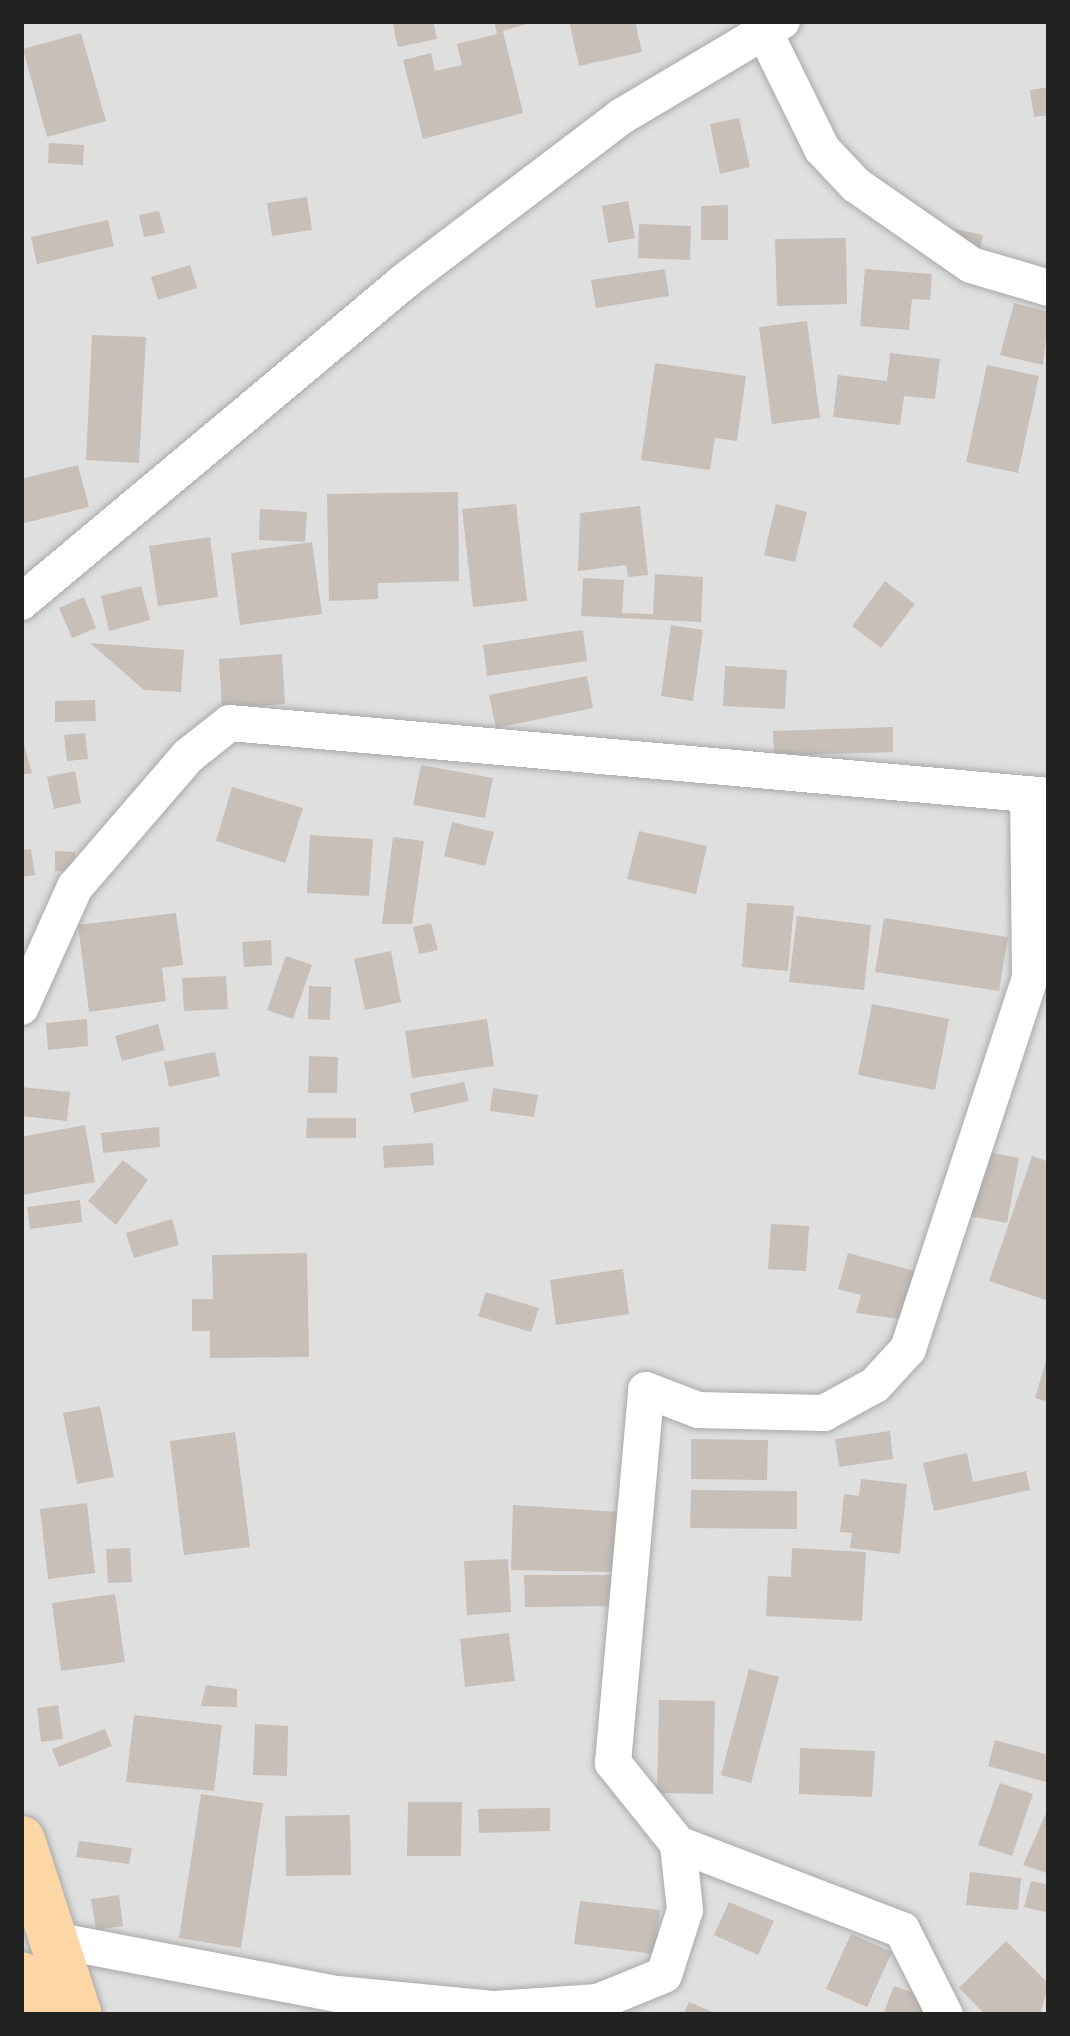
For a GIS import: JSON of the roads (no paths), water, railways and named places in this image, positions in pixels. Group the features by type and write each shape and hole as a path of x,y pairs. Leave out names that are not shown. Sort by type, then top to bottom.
{"main road":[{"path":"21,1840 59,1941 78,2015"},
{"path":"21,1976 32,2015"}],"street":[{"path":"21,602 403,283 622,116 773,26 822,149 856,185 971,265 1049,288"},
{"path":"21,1007 75,887 188,756 230,723 1039,795 1030,977 908,1348 875,1385 824,1413 698,1410 646,1390 613,1763 678,1844 902,1930 945,2015"},
{"path":"59,1941 338,1994 495,2009 598,2002 664,1975 685,1910 678,1844"}]}
